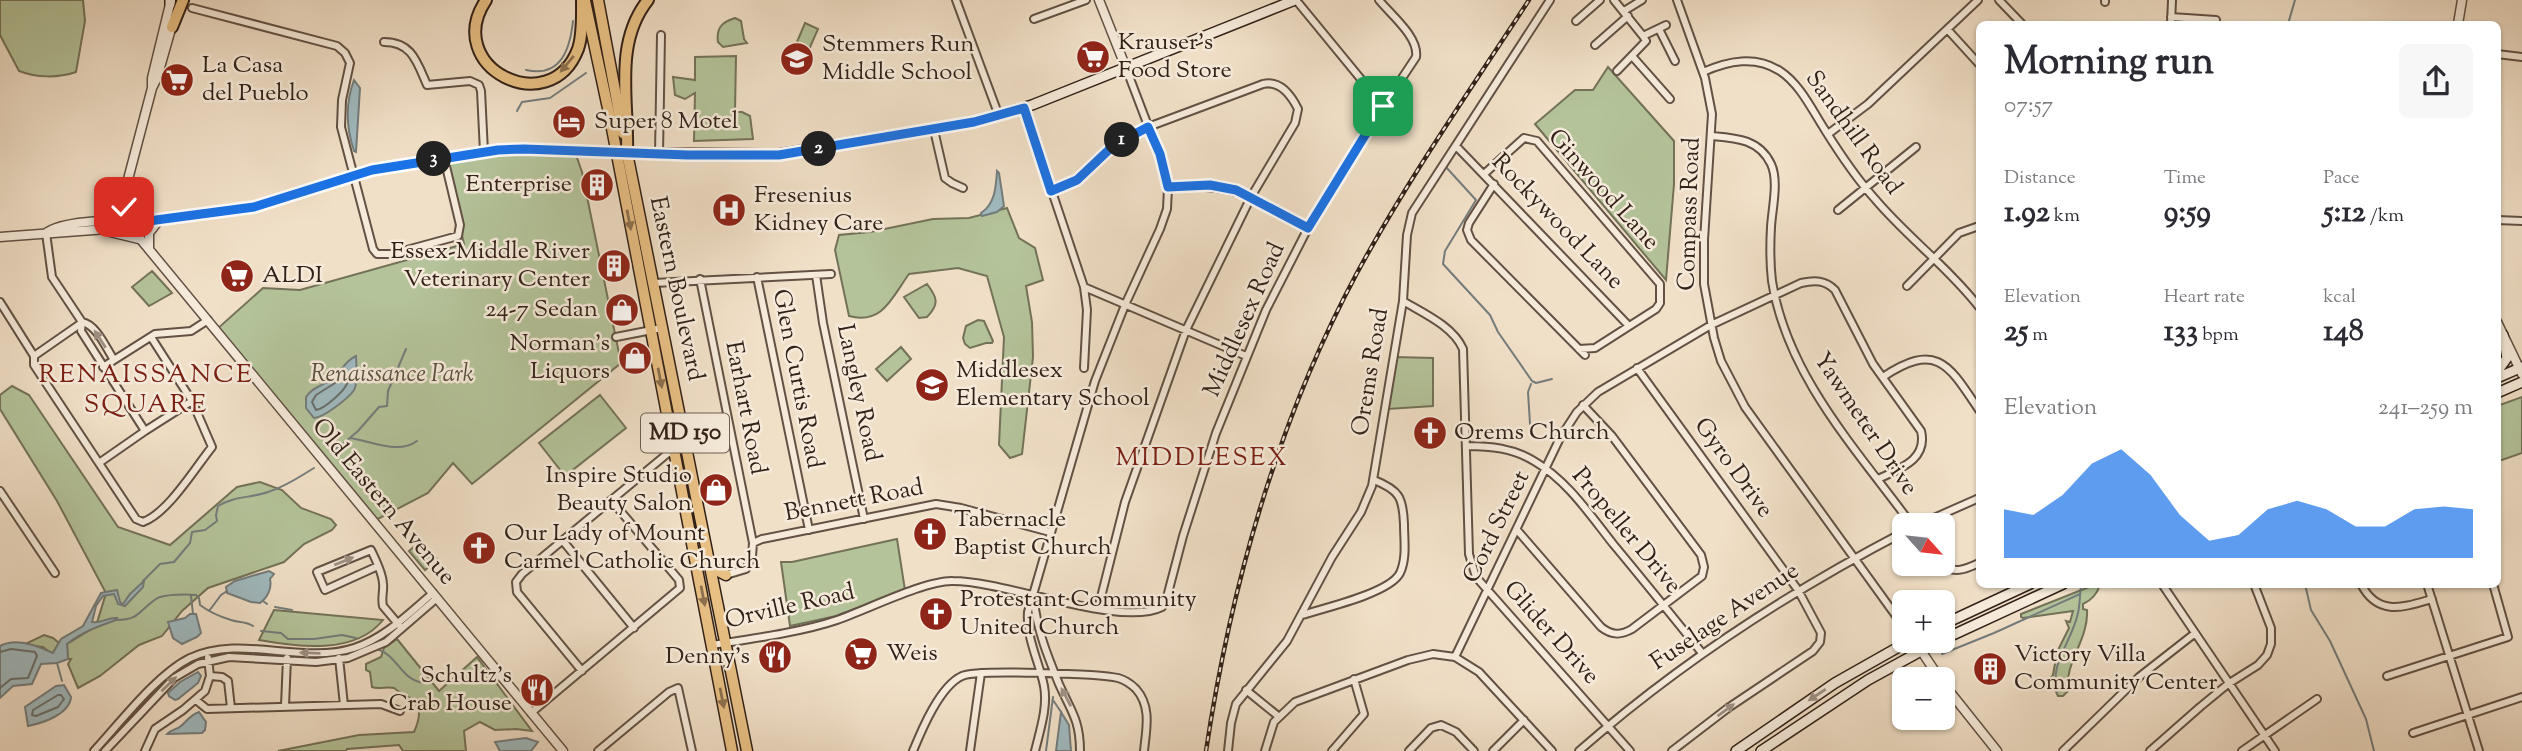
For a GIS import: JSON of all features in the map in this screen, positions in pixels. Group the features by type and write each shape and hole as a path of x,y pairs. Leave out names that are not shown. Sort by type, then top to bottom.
{"highway":[{"path":"486,0 480,10 476,29 480,54 498,74 526,84 550,79 570,64 580,39 583,0"},
{"path":"622,153 626,42 637,16 648,0"},
{"path":"172,27 178,2"}],"main road":[{"name":"Eastern Boulevard","path":"583,0 654,283 747,751"},
{"name":"Eastern Boulevard","path":"598,0 651,330 732,751"},
{"path":"622,153 779,155 934,130 999,116 1295,0"},
{"path":"2501,366 2507,358 2504,335"},
{"path":"2501,377 2521,370"},
{"path":"2501,392 2522,382"},
{"path":"2501,392 2522,390"},
{"path":"711,567 726,575"},
{"path":"715,584 717,579 726,575"},
{"path":"1955,619 2021,588"},
{"path":"1955,634 2054,588"},
{"path":"1736,751 1835,683 1892,651"},
{"path":"1761,751 1868,680 1919,653"}],"street":[{"path":"956,0 999,116"},
{"path":"1034,19 1086,0"},
{"path":"1035,751 1045,701 1028,617 1095,381 1125,305 1165,217 1168,187 1160,154 1099,0"},
{"path":"1295,0 1383,106"},
{"name":"Middlesex Road","path":"1162,607 1209,453 1266,310 1308,228 1417,53 1408,34 1379,0"},
{"name":"Orems Road","path":"1228,751 1234,709 1245,690 1281,652 1332,557 1361,512 1374,480 1403,301 1411,217 1550,0"},
{"path":"1576,21 1600,0"},
{"path":"1614,0 1647,41 1617,71"},
{"path":"1595,45 1642,0"},
{"name":"Compass Road","path":"1677,0 1703,72 1712,114 1704,264 1706,302 1721,361 1745,407 1892,610"},
{"path":"1828,134 1868,104 1978,0"},
{"path":"1999,0 2019,21"},
{"path":"2172,0 2171,21 2216,20"},
{"path":"2458,21 2462,0"},
{"path":"178,2 250,19 337,46 348,56 350,68 342,100 341,127 373,250 377,254 385,255 458,236 460,225 444,158"},
{"name":"Old Eastern Avenue","path":"152,89 152,78 178,2"},
{"path":"1643,36 1666,25"},
{"name":"Old Eastern Avenue","path":"172,27 152,89 124,196 128,224 563,751"},
{"path":"1659,29 1675,61"},
{"path":"1948,30 1976,61"},
{"path":"659,154 661,35"},
{"path":"384,42 398,43 410,50 427,85 470,81 480,87 484,152"},
{"path":"2501,54 2522,57"},
{"path":"1632,56 1670,99"},
{"name":"Sandhill Road","path":"1703,72 1721,64 1745,60 1779,70 1796,86 1865,188 1976,304"},
{"path":"1051,191 1077,180 1114,145 1148,127 1268,82 1281,86 1299,111 1295,123 1251,197 1186,330 1125,502 1098,609"},
{"path":"1024,108 1084,288 1087,310 1084,368"},
{"path":"934,130 946,178 963,188"},
{"name":"Yawmeter Drive","path":"1712,136 1751,142 1762,150 1773,170 1771,263 1775,295 1786,337 1806,376 1903,513"},
{"name":"Ginwood Lane","path":"1484,174 1524,138 1537,141 1659,281 1659,306 1629,326"},
{"name":"Rockywood Lane","path":"1456,146 1629,326"},
{"path":"1838,210 1916,147"},
{"path":"0,237 46,233 54,227 100,225 119,221 128,224 254,207 354,174 484,152 524,149 622,153"},
{"path":"1494,184 1469,223 1467,230 1471,240 1585,355"},
{"path":"1168,187 1210,185 1236,190 1308,228"},
{"path":"100,225 112,215 124,196"},
{"path":"124,207 130,217 141,222"},
{"path":"150,251 149,233 159,220"},
{"path":"2501,220 2522,221"},
{"path":"100,225 140,239"},
{"path":"1907,286 1959,233 1976,227"},
{"path":"46,233 52,277 82,322 90,325 114,360"},
{"path":"654,283 831,274"},
{"name":"Langley Road","path":"816,275 823,323 864,519"},
{"name":"Glen Curtis Road","path":"757,277 809,530"},
{"name":"Earhart Road","path":"700,279 753,544"},
{"name":"Cord Street","path":"1455,657 1570,422 1598,392 1711,325 1811,281 1822,281 1835,290 1860,340 1883,377"},
{"path":"1084,288 1246,356"},
{"name":"Glider Drive","path":"1403,301 1447,329 1459,340 1463,349 1470,561 1476,577 1630,751"},
{"path":"0,302 34,356 34,365 136,520 144,522 155,516 212,447"},
{"path":"103,367 151,337 161,333 191,331 208,320"},
{"path":"34,356 82,322"},
{"path":"82,322 81,331 145,431"},
{"path":"1579,349 1595,348 1629,326"},
{"path":"616,337 662,328"},
{"path":"2501,329 2521,370"},
{"path":"151,337 192,401 212,447"},
{"path":"1878,479 1913,461 1923,442 1918,425 1883,377 1911,361 1936,361 1954,373 1976,406"},
{"name":"Gyro Drive","path":"1637,368 1798,590 1819,625 1822,637 1817,648 1728,708 1672,751"},
{"path":"99,463 192,401"},
{"path":"1517,530 1609,632 1618,635 1625,633 1700,579 1704,567 1703,558 1612,436 1583,405"},
{"name":"Propeller Drive","path":"1466,446 1513,451 1546,469 1561,481 1702,653"},
{"path":"212,447 221,449"},
{"path":"582,671 517,592 519,577 674,451"},
{"path":"1302,615 1381,589 1400,572 1404,559 1404,507 1396,492 1374,480"},
{"path":"0,491 55,573"},
{"path":"1945,513 1976,499"},
{"path":"531,713 678,592 681,586 611,500"},
{"name":"Bennett Road","path":"753,544 768,538 943,504 1050,532"},
{"name":"Fuselage Avenue","path":"1579,751 1702,653 1798,590 1892,538"},
{"path":"563,541 634,628"},
{"path":"726,575 746,569 752,556 753,544"},
{"path":"378,566 325,590 317,572 371,550 378,566 384,585 383,606 403,629"},
{"path":"1955,570 1976,565"},
{"name":"Orville Road","path":"712,645 834,621 946,581 987,583 1098,609 1138,612 1162,607"},
{"path":"2165,588 2275,751"},
{"path":"2150,751 2228,684 2264,659 2271,643 2269,622 2255,588"},
{"path":"2364,588 2373,599 2390,608 2402,608 2432,599"},
{"path":"2428,588 2479,751"},
{"path":"2387,676 2508,638 2494,588"},
{"path":"1034,595 1037,624 1075,715 1080,734 1080,751"},
{"path":"94,751 166,674 191,658 233,649 321,654 337,652 370,642 435,596"},
{"path":"105,751 174,678 187,670 208,661 229,657 316,662 339,660 377,647 403,629 435,596"},
{"path":"2063,751 2138,677 2194,634"},
{"path":"285,706 287,652"},
{"path":"337,652 344,705"},
{"path":"145,751 155,729 196,700 207,687 210,676 206,653"},
{"path":"1265,751 1278,716 1301,698 1426,656 1455,657 1479,672 1552,751"},
{"path":"970,751 981,673"},
{"path":"913,751 920,733 950,684 964,674 1040,673 1119,678 1135,689 1144,702 1148,716 1144,751"},
{"path":"210,676 222,677 228,681 231,708"},
{"path":"1332,751 1363,716 1364,709 1354,679"},
{"path":"598,751 668,692 678,688 692,751"},
{"path":"1245,690 1278,716"},
{"path":"2413,733 2522,697"},
{"path":"1955,698 1997,751"},
{"path":"2242,751 2318,699"},
{"path":"196,700 207,709 381,704 400,711"},
{"path":"1493,751 1524,720"},
{"path":"1409,751 1426,733 1441,725 1456,732 1474,751"}],"green space":[{"path":"0,0 83,0 85,21 76,72 48,76 19,71 0,35"},
{"path":"735,18 741,21 747,43 723,47 718,42 719,29"},
{"path":"805,23 818,29 807,54 794,49"},
{"path":"736,56 735,112 750,116 753,139 694,141 695,93 685,99 675,95 673,77 695,80 695,57"},
{"path":"1608,67 1674,141 1674,184 1666,280 1535,124 1575,90 1593,90"},
{"name":"Renaissance Park","path":"498,150 575,152 582,172 621,363 472,484 453,463 428,493 374,521 216,330 263,288 300,290 464,244 444,158"},
{"path":"1007,208 1019,238 1035,248 1043,280 1026,286 1032,322 1033,357 1022,454 1010,458 999,445 1004,337 987,276 958,268 909,274 892,300 878,313 861,318 849,316 835,250 839,235 870,232 933,219 969,218"},
{"path":"152,271 172,293 149,306 132,287"},
{"path":"927,284 936,300 927,317 919,318 904,297"},
{"path":"978,320 984,321 993,341 970,348 963,338 966,326"},
{"path":"901,347 911,359 887,381 876,369"},
{"path":"1395,357 1433,358 1433,406 1388,409"},
{"path":"12,386 29,395 118,527 170,545 237,487 260,482 282,490 301,508 331,519 336,525 332,530 304,544 284,562 208,588 182,611 162,636 139,645 100,676 78,688 68,664 71,659 68,659 67,644 96,626 106,593 57,501 0,409 0,395"},
{"path":"600,395 626,428 565,476 539,443"},
{"path":"2522,397 2522,453 2501,460 2501,405"},
{"path":"897,539 905,590 836,616 790,626 781,562 792,562"},
{"path":"419,542 438,560 425,570 409,551"},
{"path":"2086,588 2098,588 2092,599 2083,604 2083,609 2087,610 2087,621 2070,671 2068,691 2063,696 2058,696 2048,681 2053,675 2057,652 2069,628 2066,621 2070,622 2073,611 2023,618 2021,614"},
{"path":"274,610 383,620 371,631 342,644 308,646 259,640"},
{"path":"44,635 59,643 52,654 43,647 23,645"},
{"path":"397,639 439,691 477,657 532,731 495,730 480,722 464,731 466,751 403,751 399,745 346,751 278,751 359,735 414,732 419,710 414,702 394,688 372,687 370,672 366,670 366,664 381,657 384,648"}],"water":[{"path":"354,80 360,88 356,152 348,124 349,98"},
{"path":"997,171 1004,206 997,212 982,216 981,213 994,195"},
{"path":"356,356 357,378 354,390 335,407 314,418 306,408 306,397 312,390 335,377"},
{"path":"269,571 274,574 270,579 270,589 260,603 227,593 226,587 235,581"},
{"path":"144,581 143,587 125,606 118,604 114,594 103,596 96,606 92,622 111,618 117,618 116,620 67,644 68,659 41,664 32,684 13,686 0,698 0,646 20,642 53,653 61,639 83,626 101,593 117,590 123,604"},
{"path":"196,614 201,633 182,644 173,638 168,622"},
{"path":"198,672 201,676 198,683 178,699 169,696 168,693 180,682"},
{"path":"64,685 71,697 66,708 48,720 28,726 25,707 56,686"},
{"path":"199,712 206,722 202,733 167,734 179,728"},
{"path":"1061,712 1069,725 1071,751 1056,751"},
{"path":"526,738 538,742 531,751 500,751 495,742"}],"waterway":[{"path":"2289,21 2295,0"},
{"path":"526,70 548,70 562,59 573,21"},
{"path":"517,111 522,102 550,98 586,73"},
{"path":"1445,166 1476,200 1445,251 1443,264 1490,315 1498,332 1532,381 1536,383 1552,379"},
{"path":"332,453 358,431 379,407 387,406 388,391 406,349"},
{"path":"1530,424 1528,392 1531,384"},
{"path":"333,431 336,448"},
{"path":"350,438 393,447 410,445 417,441"},
{"path":"143,581 160,564 174,562 190,543 192,532 205,530 217,521 218,506 230,500 274,490 314,468"},
{"path":"2057,693 2056,672 2075,624 2081,588"},
{"path":"2306,588 2311,610 2330,641 2366,719 2374,751"},
{"path":"209,611 227,591"},
{"path":"1942,654 2080,594"},
{"path":"116,620 134,617 159,597 196,595 200,605 211,612 253,626"},
{"path":"191,596 193,614"},
{"path":"263,601 267,604"},
{"path":"275,607 292,610"},
{"path":"261,631 281,633 288,639 342,635 356,638"},
{"path":"377,649 390,657 404,673 424,683"},
{"path":"57,663 62,681"},
{"path":"1046,751 1053,697"},
{"path":"1053,700 1061,712"}],"railway":[{"path":"1206,751 1216,689 1244,566 1261,506 1303,387 1357,273 1397,203 1529,0"}],"place":[{"name":"Krauser's Food Store","path":"1093,57"},
{"name":"Stemmers Run Middle School","path":"797,59"},
{"name":"La Casa del Pueblo","path":"177,80"},
{"name":"Super 8 Motel","path":"569,122"},
{"name":"Enterprise","path":"597,185"},
{"name":"Fresenius Kidney Care","path":"729,210"},
{"name":"Essex-Middle River Veterinary Center","path":"614,266"},
{"name":"ALDI","path":"237,276"},
{"name":"24-7 Sedan","path":"622,310"},
{"name":"Norman's Liquors","path":"635,358"},
{"name":"Middlesex Elementary School","path":"932,385"},
{"name":"Orems Church","path":"1430,433"},
{"name":"Inspire Studio Beauty Salon","path":"716,490"},
{"name":"Tabernacle Baptist Church","path":"930,534"},
{"name":"Our Lady of Mount Carmel Catholic Church","path":"479,548"},
{"name":"Protestant Community United Church","path":"936,614"},
{"name":"Weis","path":"861,654"},
{"name":"Denny's","path":"775,657"},
{"name":"Victory Villa Community Center","path":"1990,669"},
{"name":"Schultz's Crab House","path":"537,690"}],"district":[{"name":"RENAISSANCE SQUARE","path":"146,390"},
{"name":"MIDDLESEX","path":"1202,458"}],"route":[{"path":"124,207 130,217 141,222 244,209 277,201 354,174 509,149 779,155 974,122 1024,108 1051,191 1077,180 1114,145 1148,127 1160,154 1168,187 1210,185 1236,190 1308,228 1383,106"}]}
